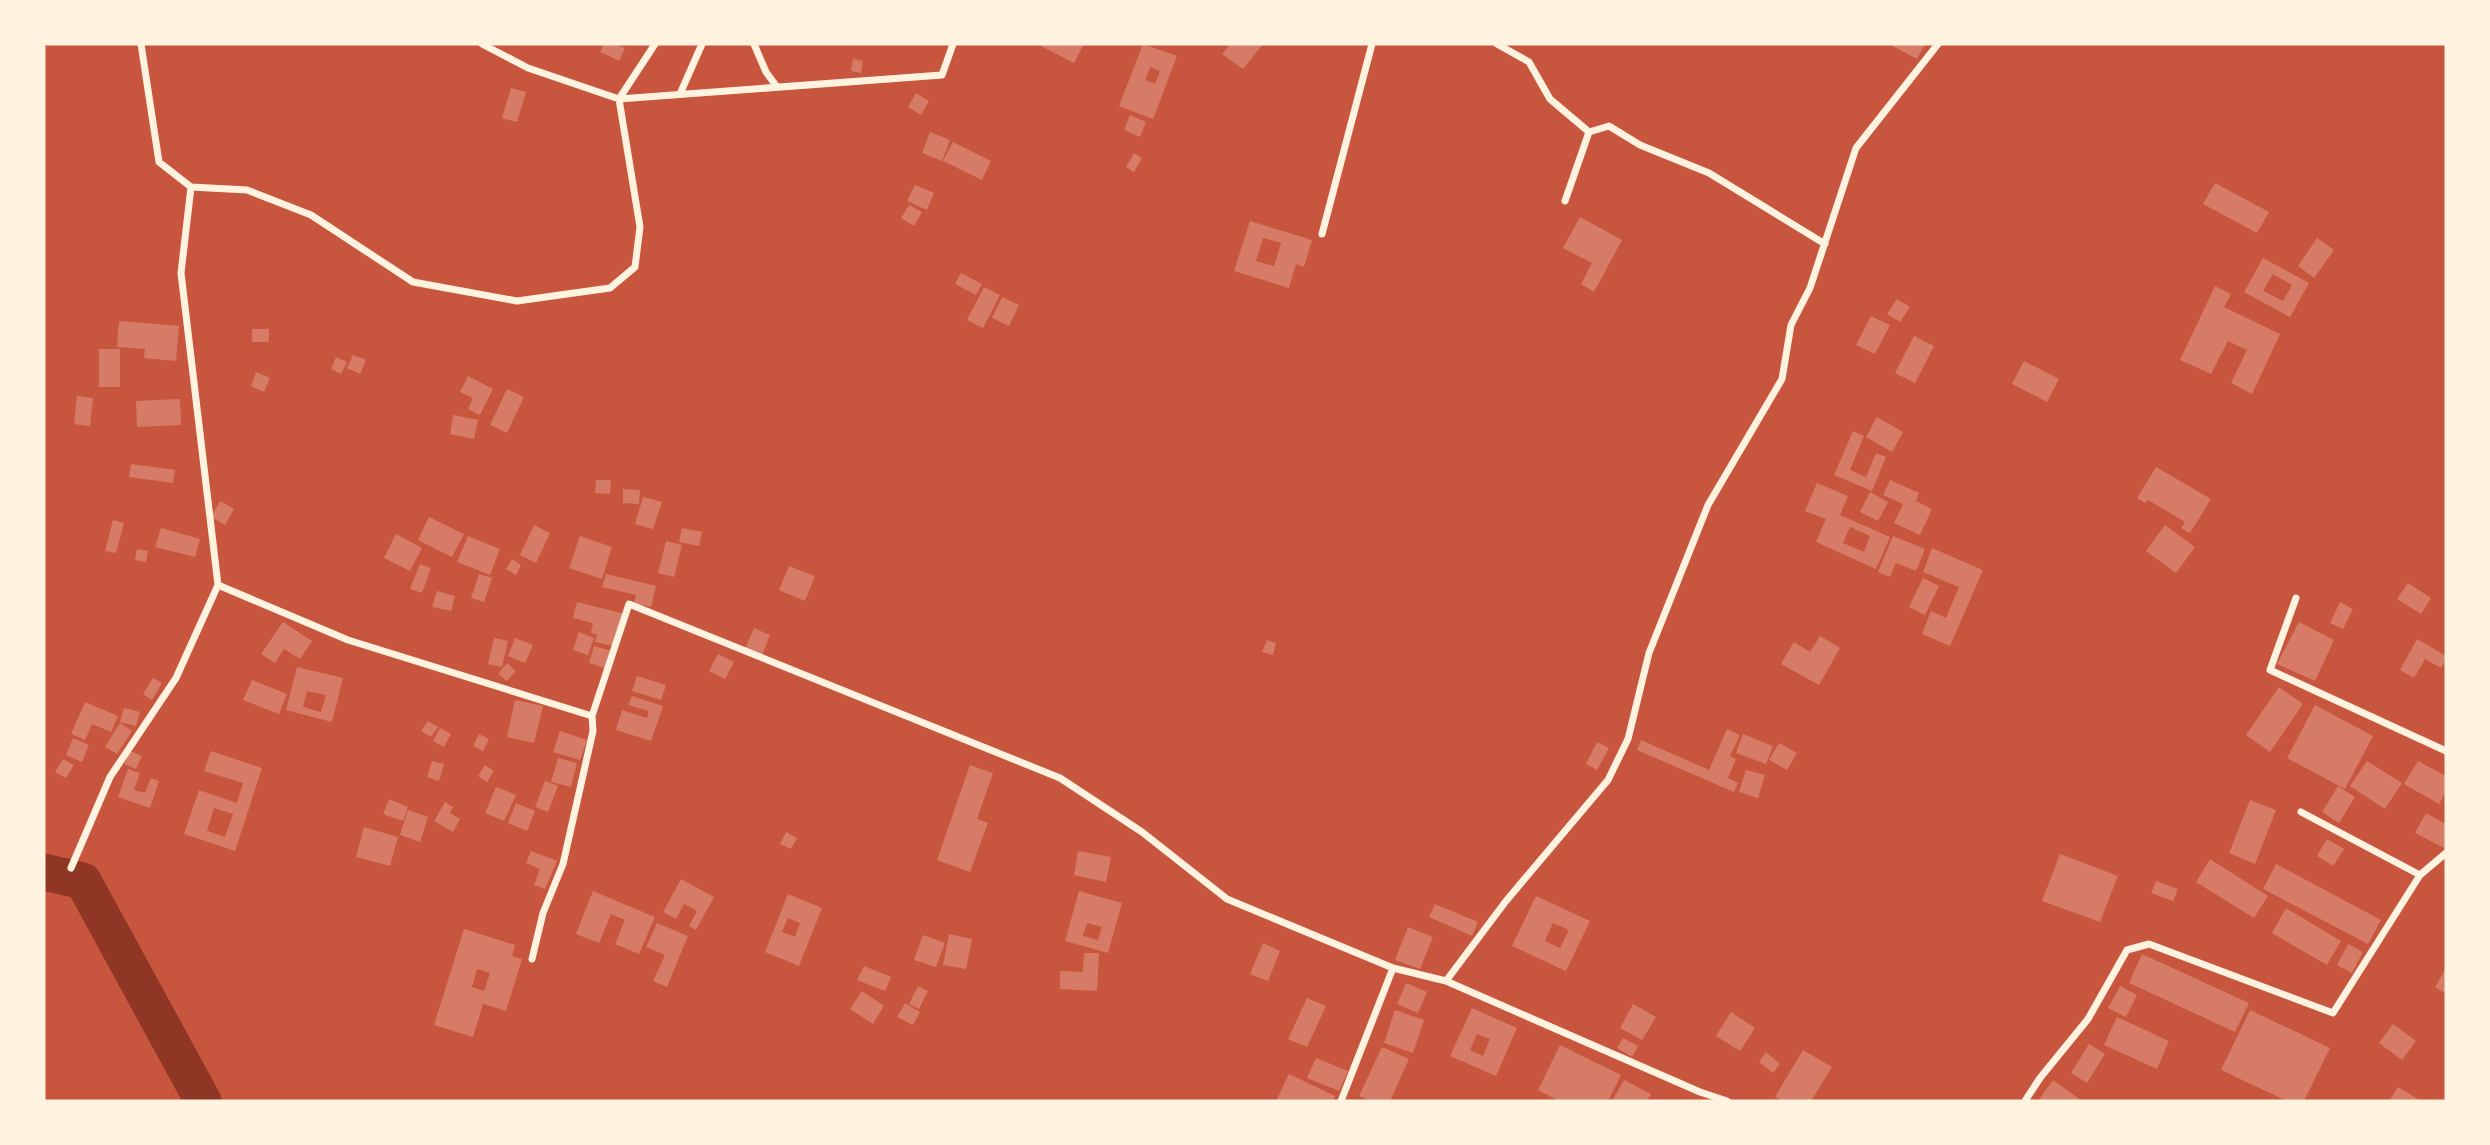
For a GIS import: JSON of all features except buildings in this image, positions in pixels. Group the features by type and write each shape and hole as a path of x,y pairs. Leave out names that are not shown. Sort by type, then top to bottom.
{"street":[{"path":"141,44 159,162 191,187 247,190 311,215 413,282 517,301 610,288 635,268 640,227 619,99 655,44"},
{"path":"482,44 528,68 619,99 942,75 953,44"},
{"path":"680,94 702,44"},
{"path":"754,44 766,72 778,87"},
{"path":"1322,234 1372,44"},
{"path":"1497,44 1529,62 1550,99 1588,132"},
{"path":"1446,981 1506,901 1608,780 1628,739 1649,653 1708,505 1782,379 1791,325 1810,288 1856,148 1938,44"},
{"path":"1588,132 1609,126 1640,145 1709,173 1825,244"},
{"path":"1565,201 1588,132"},
{"path":"71,868 110,777 176,678 218,585 181,273 191,187"},
{"path":"218,585 348,640 592,716"},
{"path":"2296,598 2270,670 2446,751"},
{"path":"532,959 543,913 563,864 593,731 592,716 629,604 1060,778 1142,832 1227,899 1393,968 1446,981 1700,1092 1727,1101"},
{"path":"2301,812 2420,875"},
{"path":"2025,1101 2088,1018 2127,950 2149,944 2333,1013 2420,875 2446,853"},
{"path":"1340,1101 1393,968"}],"waterway":[{"path":"44,872 83,881 203,1101"}]}
